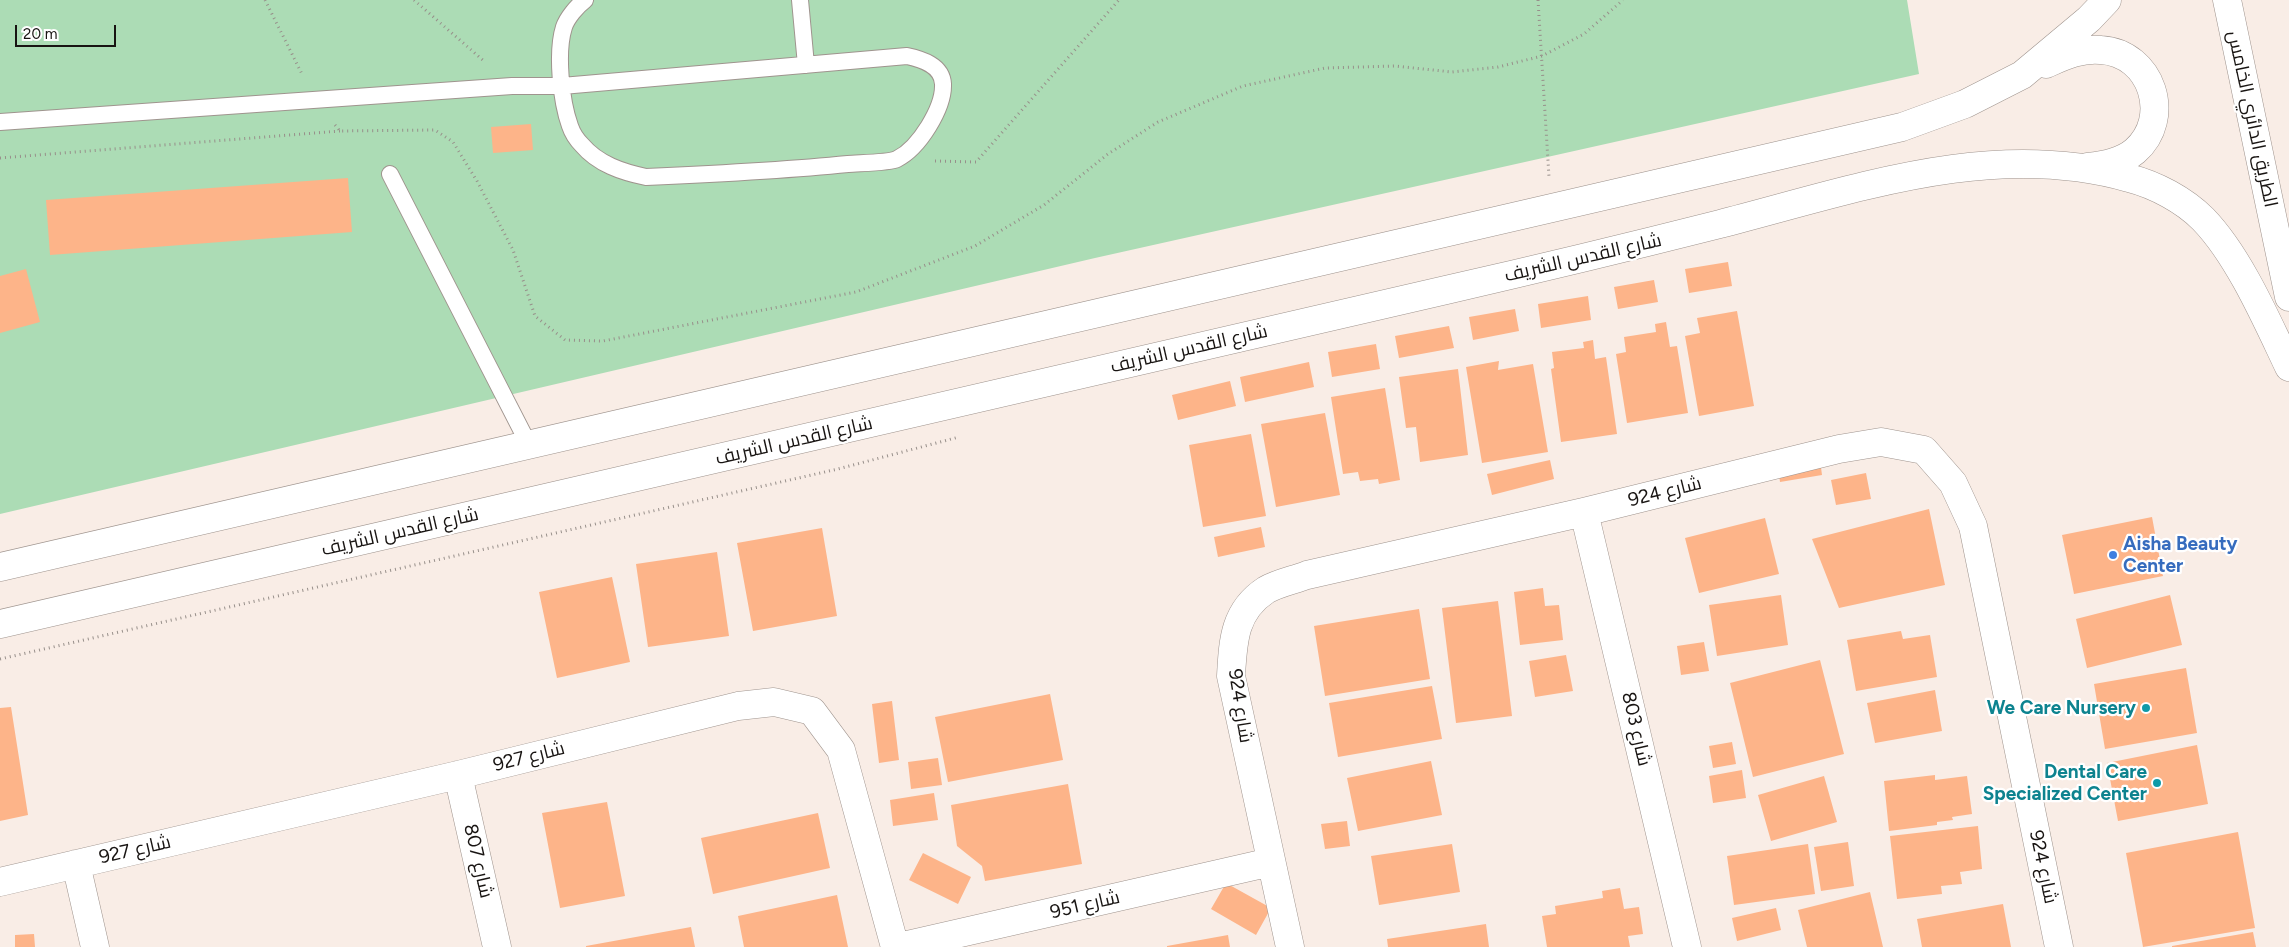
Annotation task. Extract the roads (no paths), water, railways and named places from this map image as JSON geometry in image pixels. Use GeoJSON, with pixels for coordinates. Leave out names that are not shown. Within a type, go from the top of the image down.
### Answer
{"type":"FeatureCollection","features":[{"type":"Feature","properties":{"kind":"street"},"geometry":{"type":"LineString","coordinates":[[2022,75],[2089,19],[2107,0]]}},
{"type":"Feature","properties":{"kind":"street","name":"الطريق الدائري الخامس"},"geometry":{"type":"LineString","coordinates":[[2227,0],[2289,297]]}},
{"type":"Feature","properties":{"kind":"street"},"geometry":{"type":"LineString","coordinates":[[0,567],[1902,127],[1965,104],[2068,54],[2102,50],[2121,54],[2137,64],[2149,80],[2155,98],[2154,118],[2147,136],[2134,152],[2119,160],[2103,165],[2073,168]]}},
{"type":"Feature","properties":{"kind":"street","name":"شارع القدس الشريف"},"geometry":{"type":"LineString","coordinates":[[0,624],[1608,253],[1883,182],[1943,170],[1992,164],[2036,163],[2131,178],[2182,201],[2201,217],[2230,256],[2289,368]]}},
{"type":"Feature","properties":{"kind":"street","name":"شارع 924"},"geometry":{"type":"LineString","coordinates":[[1290,947],[1231,676],[1233,642],[1242,612],[1267,590],[1307,575],[1584,512],[1839,449],[1881,442],[1924,450],[1953,483],[1973,526],[2059,947]]}},
{"type":"Feature","properties":{"kind":"street","name":"شارع 803"},"geometry":{"type":"LineString","coordinates":[[1584,512],[1687,947]]}},
{"type":"Feature","properties":{"kind":"street","name":"شارع 927"},"geometry":{"type":"LineString","coordinates":[[0,882],[458,775],[738,706],[774,702],[812,711],[841,750],[895,947]]}},
{"type":"Feature","properties":{"kind":"street","name":"شارع 807"},"geometry":{"type":"LineString","coordinates":[[458,775],[497,947]]}},
{"type":"Feature","properties":{"kind":"street","name":"شارع 951"},"geometry":{"type":"LineString","coordinates":[[899,947],[1271,862]]}},
{"type":"Feature","properties":{"kind":"street"},"geometry":{"type":"LineString","coordinates":[[76,864],[95,947]]}},
{"type":"Feature","properties":{"kind":"lane"},"geometry":{"type":"LineString","coordinates":[[0,122],[314,98],[512,86],[562,86],[907,56],[923,60],[935,67],[943,81],[942,98],[931,123],[922,135],[896,159],[775,172],[646,177],[626,173],[596,159],[581,145],[570,127],[562,86],[560,52],[564,26],[579,5],[585,0]]}},
{"type":"Feature","properties":{"kind":"lane"},"geometry":{"type":"LineString","coordinates":[[800,0],[806,65]]}},
{"type":"Feature","properties":{"kind":"lane"},"geometry":{"type":"LineString","coordinates":[[390,174],[529,445]]}},
{"type":"Feature","properties":{"kind":"place","name":"Aisha Beauty Center"},"geometry":{"type":"Point","coordinates":[2113,555]}},
{"type":"Feature","properties":{"kind":"place","name":"We Care Nursery"},"geometry":{"type":"Point","coordinates":[2146,708]}},
{"type":"Feature","properties":{"kind":"place","name":"Dental Care Specialized Center"},"geometry":{"type":"Point","coordinates":[2157,783]}}]}
